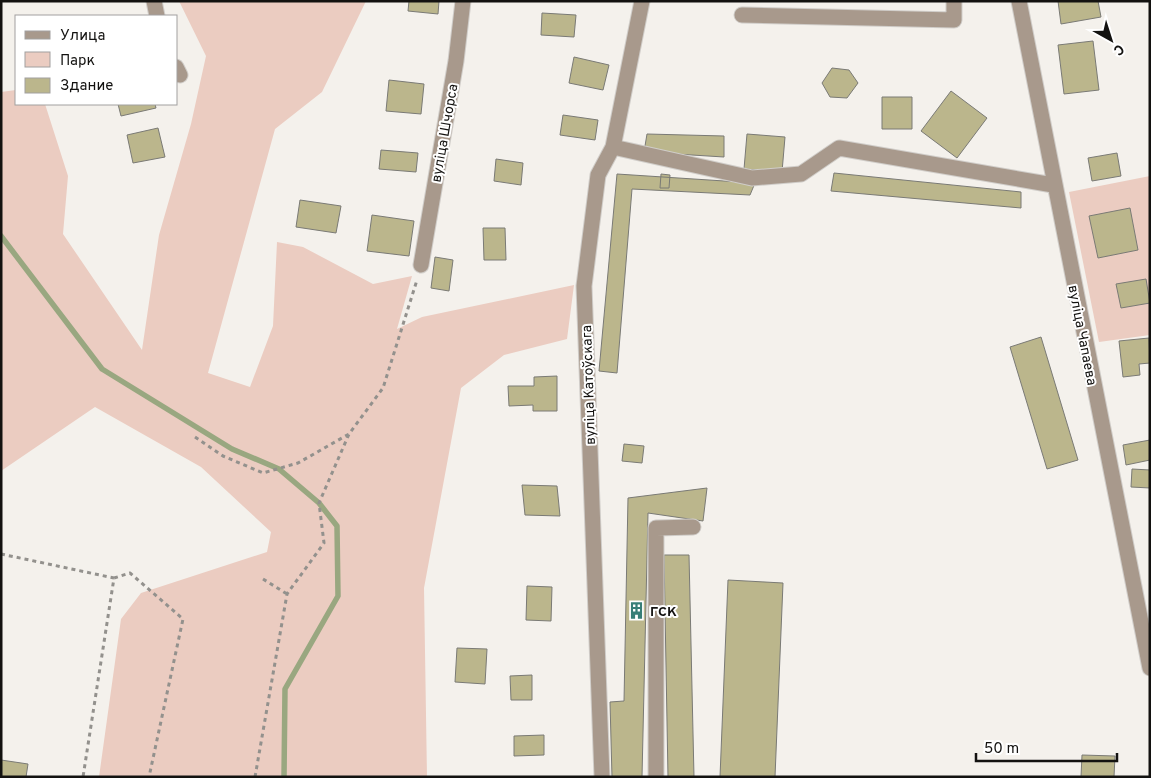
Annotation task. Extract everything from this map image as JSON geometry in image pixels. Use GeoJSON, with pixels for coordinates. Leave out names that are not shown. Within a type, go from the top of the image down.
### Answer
{"type":"FeatureCollection","features":[{"type":"Feature","properties":{"kind":"street"},"geometry":{"type":"LineString","coordinates":[[154,1],[157,15]]}},
{"type":"Feature","properties":{"kind":"street","name":"вуліца Шчорса"},"geometry":{"type":"LineString","coordinates":[[421,265],[456,61],[463,1]]}},
{"type":"Feature","properties":{"kind":"street","name":"вуліца Катоўскага"},"geometry":{"type":"LineString","coordinates":[[602,777],[584,286],[598,175],[613,147],[642,1]]}},
{"type":"Feature","properties":{"kind":"street"},"geometry":{"type":"LineString","coordinates":[[742,15],[954,20],[954,1]]}},
{"type":"Feature","properties":{"kind":"street","name":"вуліца Чапаева"},"geometry":{"type":"LineString","coordinates":[[1019,1],[1053,185],[1150,668]]}},
{"type":"Feature","properties":{"kind":"street"},"geometry":{"type":"LineString","coordinates":[[613,147],[752,178],[801,174],[839,148],[1053,185]]}},
{"type":"Feature","properties":{"kind":"street"},"geometry":{"type":"LineString","coordinates":[[656,777],[656,528],[693,527]]}},
{"type":"Feature","properties":{"kind":"path"},"geometry":{"type":"LineString","coordinates":[[255,777],[287,594],[324,543],[319,502],[349,434],[383,388],[421,265]]}},
{"type":"Feature","properties":{"kind":"path"},"geometry":{"type":"LineString","coordinates":[[195,437],[223,456],[262,473],[298,463],[349,434]]}},
{"type":"Feature","properties":{"kind":"path"},"geometry":{"type":"LineString","coordinates":[[1,554],[114,578],[130,573],[183,619],[149,777]]}},
{"type":"Feature","properties":{"kind":"path"},"geometry":{"type":"LineString","coordinates":[[83,777],[114,578]]}},
{"type":"Feature","properties":{"kind":"path"},"geometry":{"type":"LineString","coordinates":[[263,579],[287,594]]}},
{"type":"Feature","properties":{"kind":"green space"},"geometry":{"type":"Polygon","coordinates":[[[179,1],[366,1],[322,92],[275,129],[208,373],[250,387],[273,326],[277,242],[303,247],[373,284],[412,276],[397,329],[422,317],[574,285],[567,339],[504,355],[461,388],[424,588],[427,777],[99,777],[121,619],[141,593],[267,552],[271,532],[201,467],[95,407],[1,471],[1,92],[15,90],[15,105],[45,105],[68,176],[63,234],[142,350],[159,235],[191,124],[206,56],[179,1]]]}},
{"type":"Feature","properties":{"kind":"green space"},"geometry":{"type":"Polygon","coordinates":[[[1150,176],[1150,335],[1099,342],[1069,192],[1150,176]]]}},
{"type":"Feature","properties":{"kind":"building"},"geometry":{"type":"Polygon","coordinates":[[[409,1],[439,1],[438,14],[408,11],[409,1]]]}},
{"type":"Feature","properties":{"kind":"building"},"geometry":{"type":"Polygon","coordinates":[[[1058,1],[1098,1],[1101,17],[1061,24],[1058,1]]]}},
{"type":"Feature","properties":{"kind":"building"},"geometry":{"type":"Polygon","coordinates":[[[542,13],[576,15],[574,37],[541,35],[542,13]]]}},
{"type":"Feature","properties":{"kind":"building"},"geometry":{"type":"Polygon","coordinates":[[[1093,41],[1099,90],[1064,94],[1058,45],[1093,41]]]}},
{"type":"Feature","properties":{"kind":"building"},"geometry":{"type":"Polygon","coordinates":[[[574,57],[609,65],[603,90],[569,83],[574,57]]]}},
{"type":"Feature","properties":{"kind":"building"},"geometry":{"type":"Polygon","coordinates":[[[832,68],[849,70],[858,83],[847,98],[830,97],[822,83],[832,68]]]}},
{"type":"Feature","properties":{"kind":"building"},"geometry":{"type":"Polygon","coordinates":[[[389,80],[424,84],[421,114],[386,111],[389,80]]]}},
{"type":"Feature","properties":{"kind":"building"},"geometry":{"type":"Polygon","coordinates":[[[951,91],[987,118],[957,158],[921,131],[951,91]]]}},
{"type":"Feature","properties":{"kind":"building"},"geometry":{"type":"Polygon","coordinates":[[[882,97],[912,97],[912,129],[882,129],[882,97]]]}},
{"type":"Feature","properties":{"kind":"building"},"geometry":{"type":"Polygon","coordinates":[[[118,105],[155,105],[156,108],[121,116],[118,105]]]}},
{"type":"Feature","properties":{"kind":"building"},"geometry":{"type":"Polygon","coordinates":[[[563,115],[598,120],[595,140],[560,135],[563,115]]]}},
{"type":"Feature","properties":{"kind":"building"},"geometry":{"type":"Polygon","coordinates":[[[158,128],[165,157],[133,163],[127,135],[158,128]]]}},
{"type":"Feature","properties":{"kind":"building"},"geometry":{"type":"Polygon","coordinates":[[[647,134],[724,136],[724,157],[644,152],[647,134]]]}},
{"type":"Feature","properties":{"kind":"building"},"geometry":{"type":"Polygon","coordinates":[[[747,134],[785,137],[782,172],[744,169],[747,134]]]}},
{"type":"Feature","properties":{"kind":"building"},"geometry":{"type":"Polygon","coordinates":[[[381,150],[418,153],[416,172],[379,169],[381,150]]]}},
{"type":"Feature","properties":{"kind":"building"},"geometry":{"type":"Polygon","coordinates":[[[1117,153],[1121,176],[1092,181],[1088,158],[1117,153]]]}},
{"type":"Feature","properties":{"kind":"building"},"geometry":{"type":"Polygon","coordinates":[[[496,159],[523,163],[521,185],[494,181],[496,159]]]}},
{"type":"Feature","properties":{"kind":"building"},"geometry":{"type":"Polygon","coordinates":[[[834,173],[1021,192],[1021,208],[831,191],[834,173]]]}},
{"type":"Feature","properties":{"kind":"building"},"geometry":{"type":"Polygon","coordinates":[[[617,174],[755,183],[750,195],[632,189],[617,373],[599,371],[617,174]]]}},
{"type":"Feature","properties":{"kind":"building"},"geometry":{"type":"Polygon","coordinates":[[[661,174],[670,175],[669,188],[660,188],[661,174]]]}},
{"type":"Feature","properties":{"kind":"building"},"geometry":{"type":"Polygon","coordinates":[[[300,200],[341,206],[336,233],[296,227],[300,200]]]}},
{"type":"Feature","properties":{"kind":"building"},"geometry":{"type":"Polygon","coordinates":[[[1130,208],[1138,250],[1098,258],[1089,216],[1130,208]]]}},
{"type":"Feature","properties":{"kind":"building"},"geometry":{"type":"Polygon","coordinates":[[[372,215],[414,221],[409,256],[367,251],[372,215]]]}},
{"type":"Feature","properties":{"kind":"building"},"geometry":{"type":"Polygon","coordinates":[[[483,228],[505,228],[506,260],[484,260],[483,228]]]}},
{"type":"Feature","properties":{"kind":"building"},"geometry":{"type":"Polygon","coordinates":[[[435,257],[453,260],[449,291],[431,288],[435,257]]]}},
{"type":"Feature","properties":{"kind":"building"},"geometry":{"type":"Polygon","coordinates":[[[1146,279],[1150,303],[1121,308],[1116,284],[1146,279]]]}},
{"type":"Feature","properties":{"kind":"building"},"geometry":{"type":"Polygon","coordinates":[[[1041,337],[1078,460],[1047,469],[1010,347],[1041,337]]]}},
{"type":"Feature","properties":{"kind":"building"},"geometry":{"type":"Polygon","coordinates":[[[1149,338],[1150,363],[1139,364],[1140,375],[1123,377],[1119,341],[1149,338]]]}},
{"type":"Feature","properties":{"kind":"building"},"geometry":{"type":"Polygon","coordinates":[[[557,376],[557,411],[533,411],[533,405],[509,406],[508,386],[534,386],[534,377],[557,376]]]}},
{"type":"Feature","properties":{"kind":"building"},"geometry":{"type":"Polygon","coordinates":[[[1150,440],[1150,460],[1126,465],[1123,445],[1150,440]]]}},
{"type":"Feature","properties":{"kind":"building"},"geometry":{"type":"Polygon","coordinates":[[[624,444],[644,446],[642,463],[622,461],[624,444]]]}},
{"type":"Feature","properties":{"kind":"building"},"geometry":{"type":"Polygon","coordinates":[[[1132,469],[1150,470],[1150,488],[1131,487],[1132,469]]]}},
{"type":"Feature","properties":{"kind":"building"},"geometry":{"type":"Polygon","coordinates":[[[522,485],[557,486],[560,516],[525,515],[522,485]]]}},
{"type":"Feature","properties":{"kind":"building","name":"ГСК"},"geometry":{"type":"Polygon","coordinates":[[[707,488],[703,521],[648,513],[642,777],[612,777],[610,702],[624,701],[628,498],[707,488]]]}},
{"type":"Feature","properties":{"kind":"building"},"geometry":{"type":"Polygon","coordinates":[[[664,555],[689,555],[694,777],[668,777],[664,555]]]}},
{"type":"Feature","properties":{"kind":"building"},"geometry":{"type":"Polygon","coordinates":[[[728,580],[783,583],[775,777],[720,777],[728,580]]]}},
{"type":"Feature","properties":{"kind":"building"},"geometry":{"type":"Polygon","coordinates":[[[527,586],[552,587],[551,621],[526,620],[527,586]]]}},
{"type":"Feature","properties":{"kind":"building"},"geometry":{"type":"Polygon","coordinates":[[[457,648],[487,649],[485,684],[455,682],[457,648]]]}},
{"type":"Feature","properties":{"kind":"building"},"geometry":{"type":"Polygon","coordinates":[[[532,675],[532,700],[511,700],[510,676],[532,675]]]}},
{"type":"Feature","properties":{"kind":"building"},"geometry":{"type":"Polygon","coordinates":[[[544,735],[544,755],[514,756],[514,736],[544,735]]]}},
{"type":"Feature","properties":{"kind":"building"},"geometry":{"type":"Polygon","coordinates":[[[1082,755],[1115,756],[1114,777],[1081,777],[1082,755]]]}},
{"type":"Feature","properties":{"kind":"building"},"geometry":{"type":"Polygon","coordinates":[[[1,760],[28,764],[26,777],[1,777],[1,760]]]}},
{"type":"Feature","properties":{"kind":"waterway"},"geometry":{"type":"LineString","coordinates":[[1,236],[102,369],[232,449],[279,469],[319,503],[337,526],[338,596],[285,689],[284,777]]}},
{"type":"Feature","properties":{"kind":"place","name":"ГСК"},"geometry":{"type":"Point","coordinates":[636,611]}}]}
